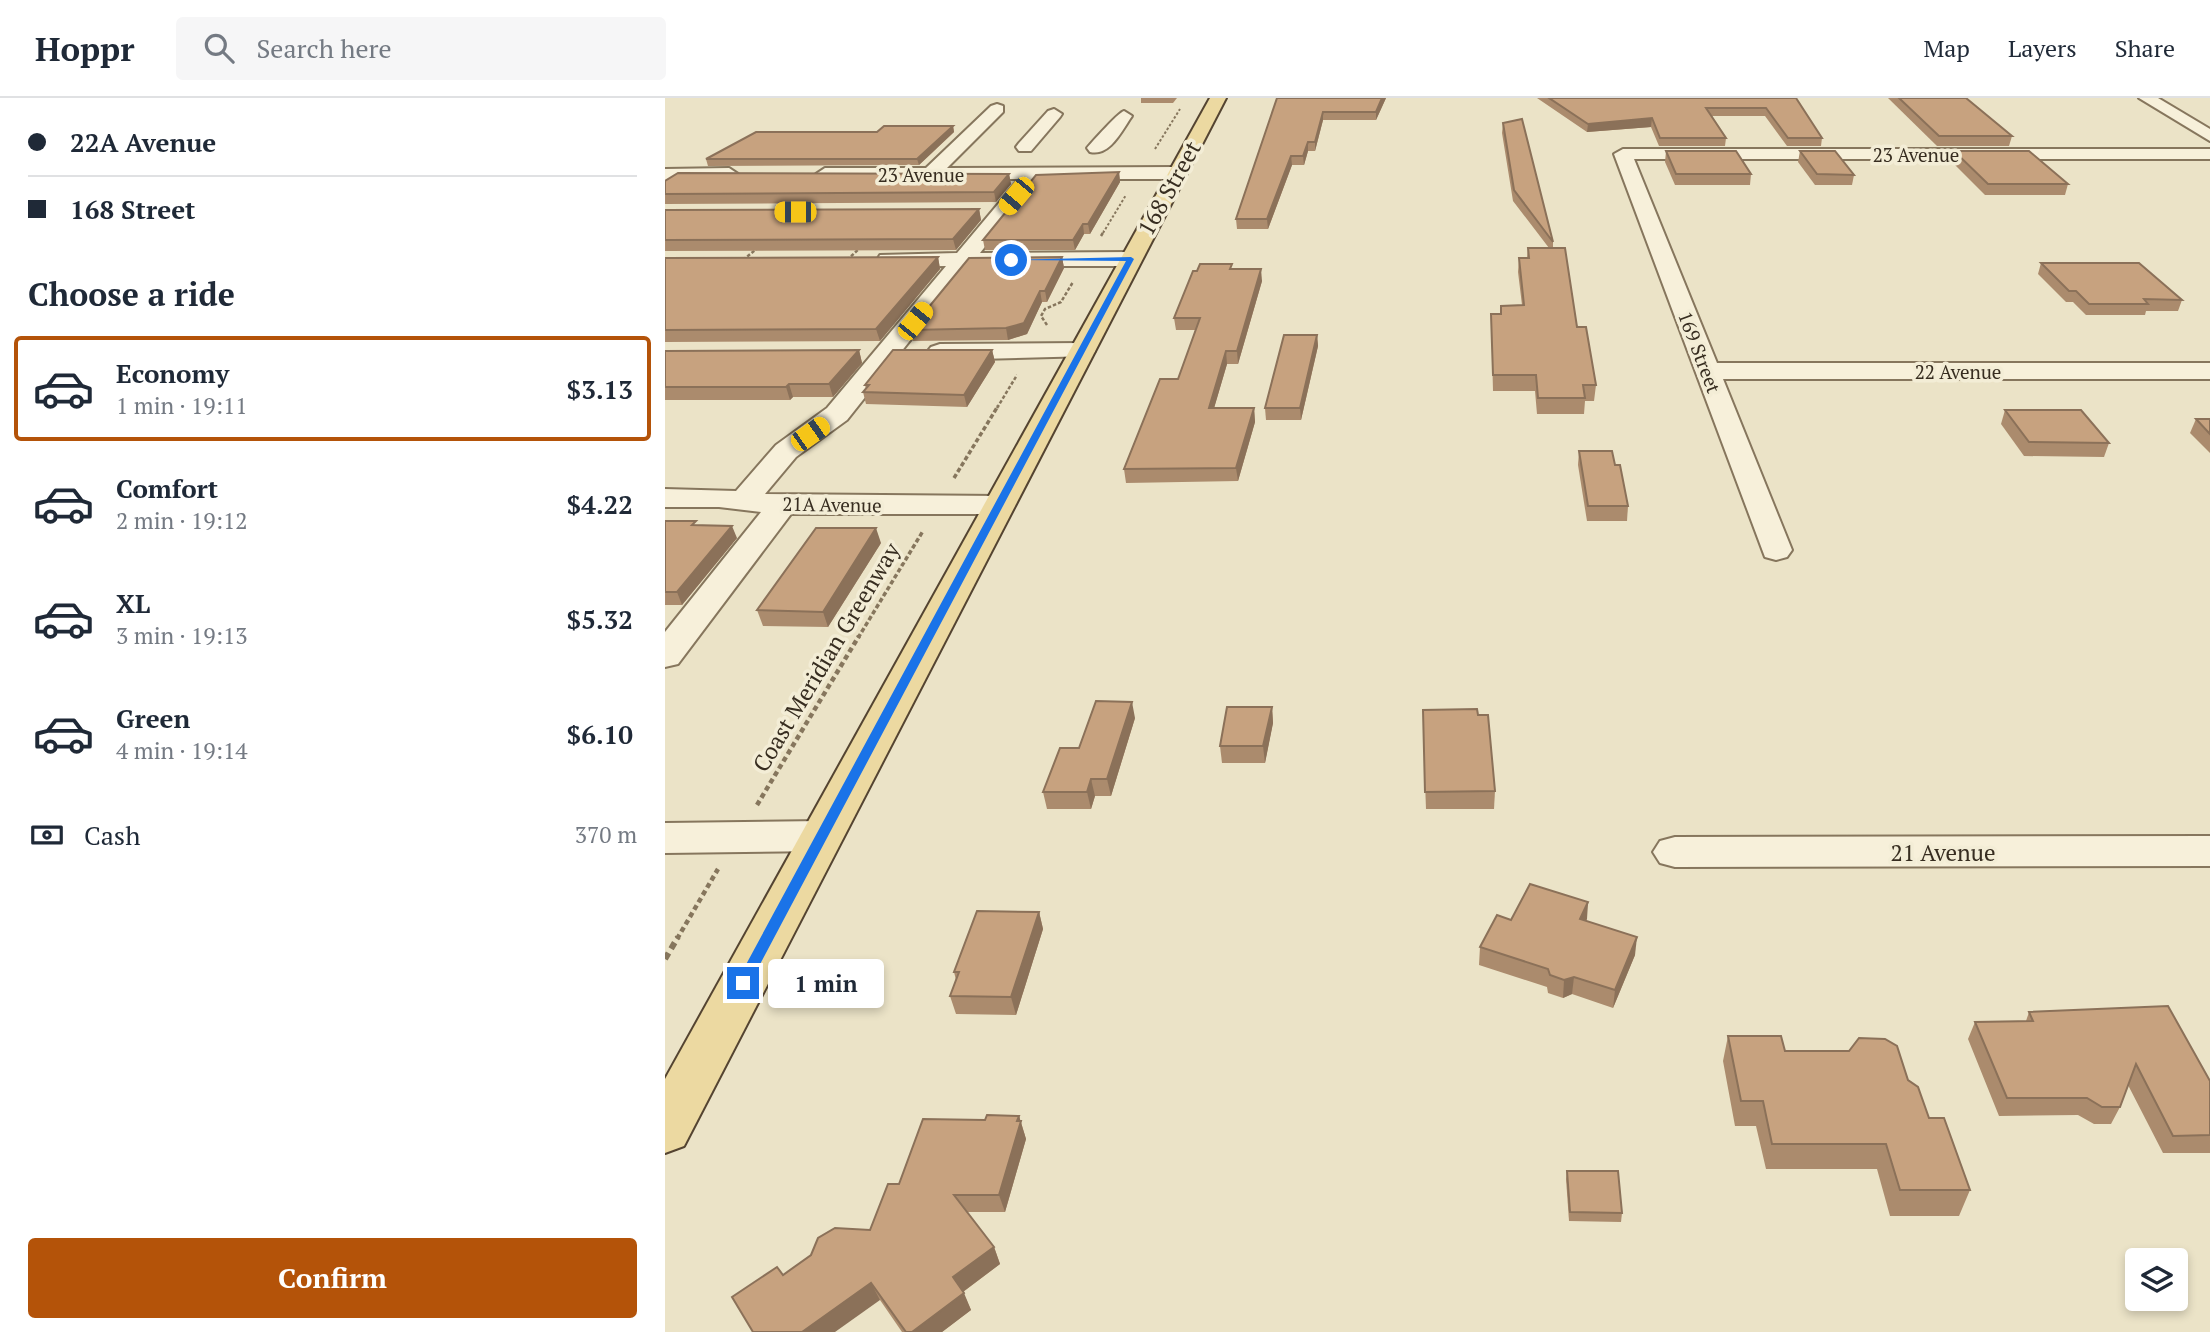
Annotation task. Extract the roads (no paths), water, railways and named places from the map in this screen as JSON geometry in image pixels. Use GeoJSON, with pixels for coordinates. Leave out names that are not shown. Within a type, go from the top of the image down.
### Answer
{"type":"FeatureCollection","features":[{"type":"Feature","properties":{"kind":"main road","name":"168 Street"},"geometry":{"type":"LineString","coordinates":[[665,1130],[1218,98]]}},
{"type":"Feature","properties":{"kind":"street"},"geometry":{"type":"LineString","coordinates":[[2147,98],[2210,136]]}},
{"type":"Feature","properties":{"kind":"street"},"geometry":{"type":"LineString","coordinates":[[932,174],[997,109]]}},
{"type":"Feature","properties":{"kind":"street"},"geometry":{"type":"LineString","coordinates":[[1025,147],[1054,114]]}},
{"type":"Feature","properties":{"kind":"street"},"geometry":{"type":"LineString","coordinates":[[1097,148],[1106,141],[1124,116]]}},
{"type":"Feature","properties":{"kind":"street"},"geometry":{"type":"LineString","coordinates":[[959,147],[981,147]]}},
{"type":"Feature","properties":{"kind":"street"},"geometry":{"type":"LineString","coordinates":[[1003,147],[1049,148]]}},
{"type":"Feature","properties":{"kind":"street"},"geometry":{"type":"LineString","coordinates":[[1073,148],[1128,148]]}},
{"type":"Feature","properties":{"kind":"street","name":"23 Avenue"},"geometry":{"type":"LineString","coordinates":[[1623,155],[2210,154]]}},
{"type":"Feature","properties":{"kind":"street","name":"169 Street"},"geometry":{"type":"LineString","coordinates":[[1623,155],[1776,550]]}},
{"type":"Feature","properties":{"kind":"street"},"geometry":{"type":"LineString","coordinates":[[744,500],[786,451],[837,414],[1034,173]]}},
{"type":"Feature","properties":{"kind":"street","name":"23 Avenue"},"geometry":{"type":"LineString","coordinates":[[811,174],[1177,173]]}},
{"type":"Feature","properties":{"kind":"street"},"geometry":{"type":"LineString","coordinates":[[665,175],[745,174]]}},
{"type":"Feature","properties":{"kind":"street"},"geometry":{"type":"LineString","coordinates":[[976,212],[1002,211]]}},
{"type":"Feature","properties":{"kind":"street"},"geometry":{"type":"LineString","coordinates":[[854,253],[964,260],[1131,259]]}},
{"type":"Feature","properties":{"kind":"street"},"geometry":{"type":"LineString","coordinates":[[851,352],[1082,351]]}},
{"type":"Feature","properties":{"kind":"street","name":"22 Avenue"},"geometry":{"type":"LineString","coordinates":[[1707,371],[2210,371]]}},
{"type":"Feature","properties":{"kind":"street","name":"21A Avenue"},"geometry":{"type":"LineString","coordinates":[[665,498],[744,500],[782,505],[1000,505]]}},
{"type":"Feature","properties":{"kind":"street"},"geometry":{"type":"LineString","coordinates":[[665,656],[679,620],[782,505]]}},
{"type":"Feature","properties":{"kind":"street"},"geometry":{"type":"LineString","coordinates":[[665,838],[822,836]]}},
{"type":"Feature","properties":{"kind":"street","name":"21 Avenue"},"geometry":{"type":"LineString","coordinates":[[1675,852],[2210,851]]}}]}
